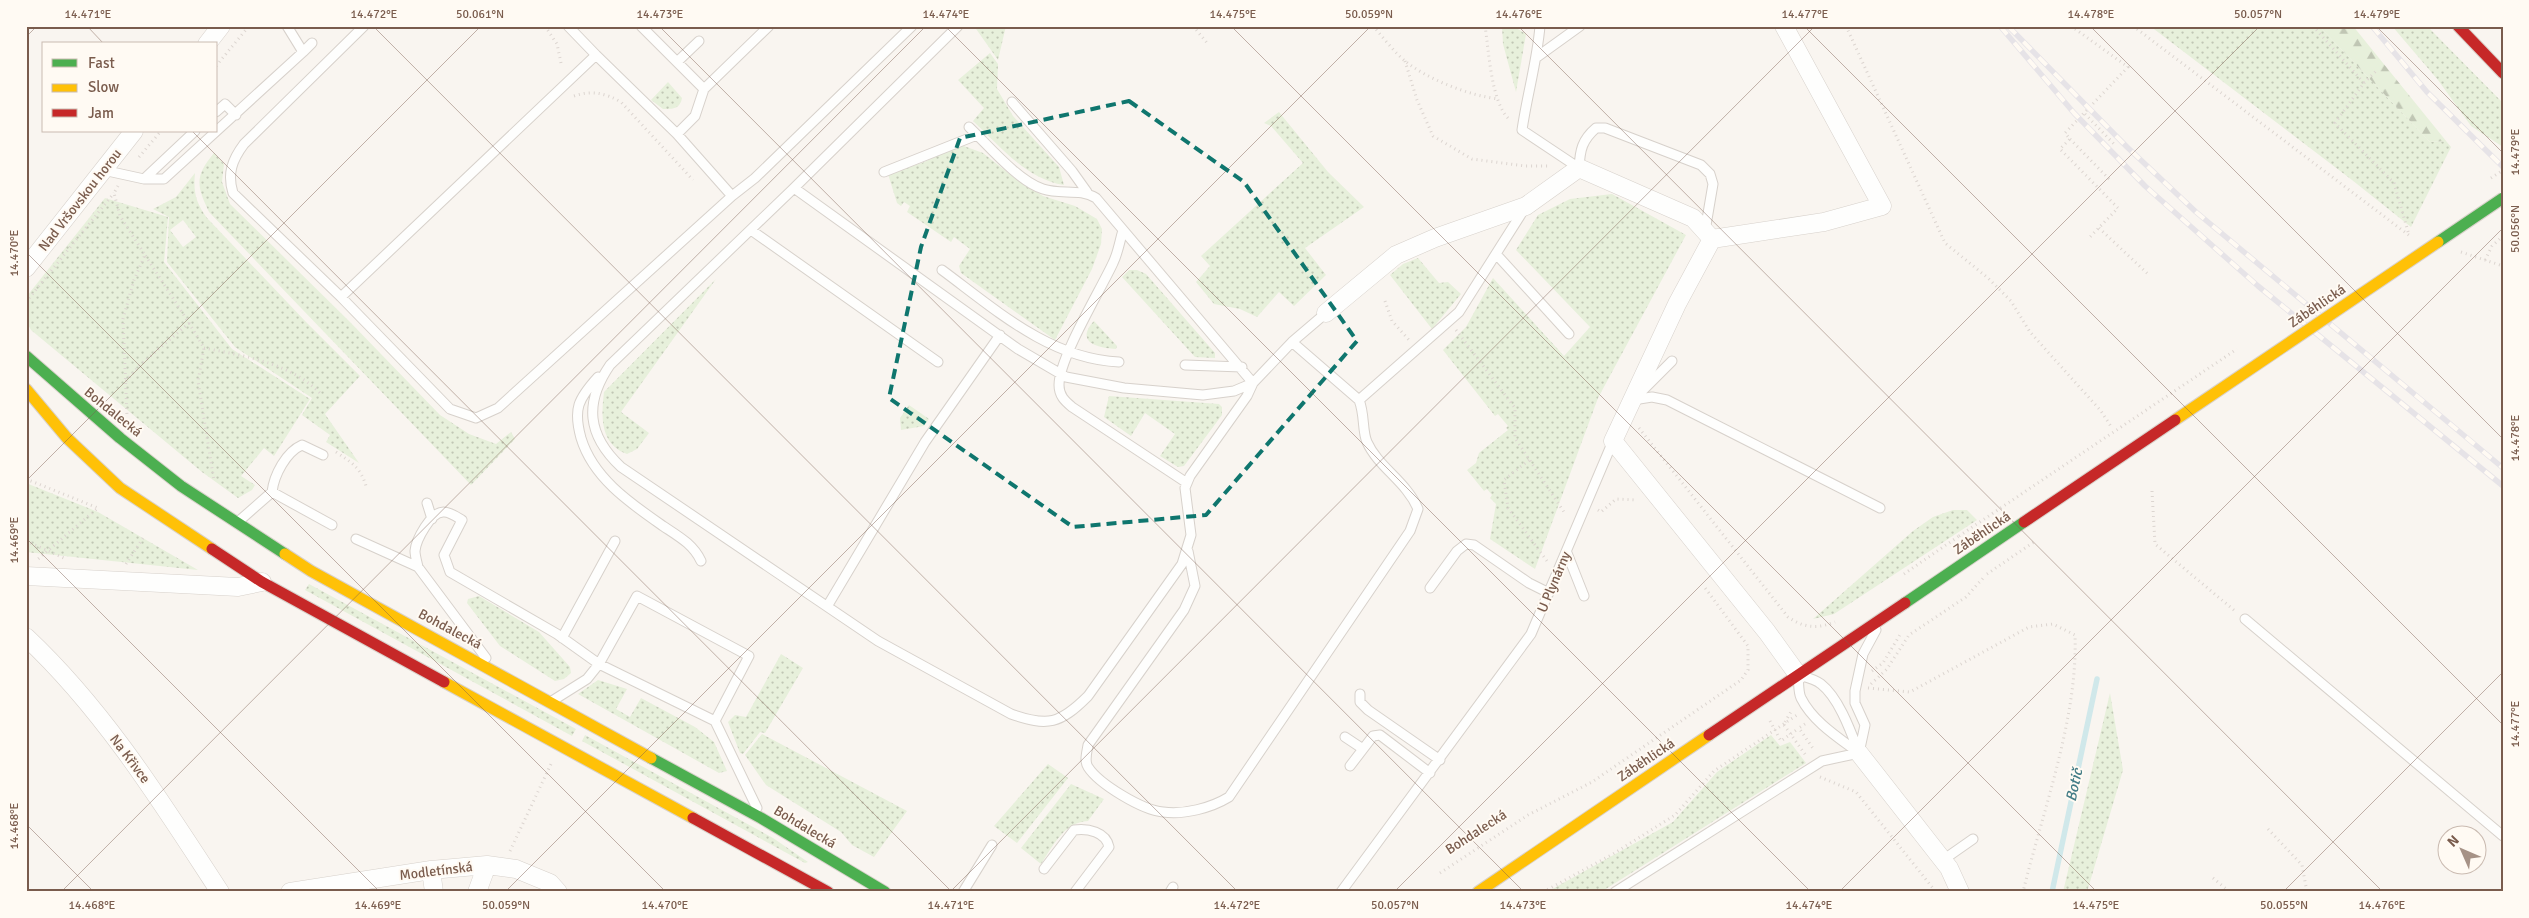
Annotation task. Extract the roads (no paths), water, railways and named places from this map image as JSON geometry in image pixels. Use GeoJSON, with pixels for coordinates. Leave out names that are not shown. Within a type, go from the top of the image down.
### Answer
{"type":"FeatureCollection","features":[{"type":"Feature","properties":{"kind":"main road"},"geometry":{"type":"LineString","coordinates":[[2458,26],[2499,70]]}},
{"type":"Feature","properties":{"kind":"main road","name":"Záběhlická"},"geometry":{"type":"LineString","coordinates":[[1478,892],[2503,198]]}},
{"type":"Feature","properties":{"kind":"main road","name":"Bohdalecká"},"geometry":{"type":"LineString","coordinates":[[26,356],[120,438],[181,486],[236,524],[311,571],[552,701],[761,818],[885,892]]}},
{"type":"Feature","properties":{"kind":"main road"},"geometry":{"type":"LineString","coordinates":[[26,389],[68,438],[120,488],[262,582],[828,892]]}},
{"type":"Feature","properties":{"kind":"main road"},"geometry":{"type":"LineString","coordinates":[[43,426],[68,438]]}},
{"type":"Feature","properties":{"kind":"street"},"geometry":{"type":"LineString","coordinates":[[208,42],[221,26]]}},
{"type":"Feature","properties":{"kind":"street"},"geometry":{"type":"LineString","coordinates":[[1326,313],[1396,255],[1436,238],[1526,206],[1579,168],[1693,218],[1708,235],[1824,222],[1882,206],[1784,26]]}},
{"type":"Feature","properties":{"kind":"street","name":"Nad Vršovskou horou"},"geometry":{"type":"LineString","coordinates":[[26,268],[133,132]]}},
{"type":"Feature","properties":{"kind":"street","name":"U Plynárny"},"geometry":{"type":"LineString","coordinates":[[1613,441],[1708,235]]}},
{"type":"Feature","properties":{"kind":"street"},"geometry":{"type":"LineString","coordinates":[[1613,441],[1767,632],[1798,675]]}},
{"type":"Feature","properties":{"kind":"street"},"geometry":{"type":"LineString","coordinates":[[26,576],[238,587],[262,582]]}},
{"type":"Feature","properties":{"kind":"street","name":"Na Křivce"},"geometry":{"type":"LineString","coordinates":[[26,637],[47,656],[102,721],[154,790],[220,892]]}},
{"type":"Feature","properties":{"kind":"street"},"geometry":{"type":"LineString","coordinates":[[1859,753],[1943,860],[1960,892]]}},
{"type":"Feature","properties":{"kind":"street"},"geometry":{"type":"LineString","coordinates":[[477,892],[495,866]]}},
{"type":"Feature","properties":{"kind":"street","name":"Modletínská"},"geometry":{"type":"LineString","coordinates":[[290,892],[348,888],[431,870],[495,866],[516,869],[554,887]]}},
{"type":"Feature","properties":{"kind":"street"},"geometry":{"type":"LineString","coordinates":[[431,870],[434,892]]}},
{"type":"Feature","properties":{"kind":"lane"},"geometry":{"type":"LineString","coordinates":[[287,26],[303,52]]}},
{"type":"Feature","properties":{"kind":"lane"},"geometry":{"type":"LineString","coordinates":[[364,26],[244,144],[235,156],[229,180],[233,193],[341,297],[450,409],[476,418],[498,408],[732,196],[755,178],[912,26]]}},
{"type":"Feature","properties":{"kind":"lane"},"geometry":{"type":"LineString","coordinates":[[568,26],[677,134],[732,196]]}},
{"type":"Feature","properties":{"kind":"lane"},"geometry":{"type":"LineString","coordinates":[[641,26],[704,89]]}},
{"type":"Feature","properties":{"kind":"lane"},"geometry":{"type":"LineString","coordinates":[[677,134],[695,116],[704,89],[769,26]]}},
{"type":"Feature","properties":{"kind":"lane"},"geometry":{"type":"LineString","coordinates":[[701,561],[691,546],[624,497],[600,474],[584,449],[577,424],[578,402],[609,366],[751,230],[958,26]]}},
{"type":"Feature","properties":{"kind":"lane"},"geometry":{"type":"LineString","coordinates":[[1540,26],[1537,57],[1527,96],[1522,130],[1579,168]]}},
{"type":"Feature","properties":{"kind":"lane"},"geometry":{"type":"LineString","coordinates":[[1537,57],[1580,26]]}},
{"type":"Feature","properties":{"kind":"lane"},"geometry":{"type":"LineString","coordinates":[[677,62],[698,41]]}},
{"type":"Feature","properties":{"kind":"lane"},"geometry":{"type":"LineString","coordinates":[[218,131],[312,43]]}},
{"type":"Feature","properties":{"kind":"lane"},"geometry":{"type":"LineString","coordinates":[[341,297],[596,55]]}},
{"type":"Feature","properties":{"kind":"lane"},"geometry":{"type":"LineString","coordinates":[[1012,102],[1072,171],[1087,192],[1101,203],[1253,382]]}},
{"type":"Feature","properties":{"kind":"lane"},"geometry":{"type":"LineString","coordinates":[[218,110],[225,104],[236,115]]}},
{"type":"Feature","properties":{"kind":"lane"},"geometry":{"type":"LineString","coordinates":[[969,127],[1022,177],[1043,189],[1087,192]]}},
{"type":"Feature","properties":{"kind":"lane"},"geometry":{"type":"LineString","coordinates":[[1579,168],[1580,147],[1587,136],[1596,128],[1605,128],[1701,165],[1710,174],[1713,184],[1708,235]]}},
{"type":"Feature","properties":{"kind":"lane"},"geometry":{"type":"LineString","coordinates":[[144,179],[194,132]]}},
{"type":"Feature","properties":{"kind":"lane"},"geometry":{"type":"LineString","coordinates":[[102,170],[123,176],[164,179],[217,132]]}},
{"type":"Feature","properties":{"kind":"lane"},"geometry":{"type":"LineString","coordinates":[[884,172],[977,135]]}},
{"type":"Feature","properties":{"kind":"lane"},"geometry":{"type":"LineString","coordinates":[[794,188],[1000,336],[1066,377],[1124,388],[1203,395],[1234,391],[1253,382],[1292,342],[1326,313]]}},
{"type":"Feature","properties":{"kind":"lane"},"geometry":{"type":"LineString","coordinates":[[1359,400],[1450,322],[1459,312],[1526,206]]}},
{"type":"Feature","properties":{"kind":"lane"},"geometry":{"type":"LineString","coordinates":[[751,230],[938,362]]}},
{"type":"Feature","properties":{"kind":"lane"},"geometry":{"type":"LineString","coordinates":[[1123,230],[1114,260],[1069,352],[1059,385],[1061,397],[1072,407],[1187,483]]}},
{"type":"Feature","properties":{"kind":"lane"},"geometry":{"type":"LineString","coordinates":[[1496,254],[1569,334]]}},
{"type":"Feature","properties":{"kind":"lane"},"geometry":{"type":"LineString","coordinates":[[942,270],[1009,319],[1054,347],[1097,361],[1119,362]]}},
{"type":"Feature","properties":{"kind":"lane"},"geometry":{"type":"LineString","coordinates":[[828,605],[925,442],[1000,336]]}},
{"type":"Feature","properties":{"kind":"lane"},"geometry":{"type":"LineString","coordinates":[[1188,550],[1195,586],[1184,610],[1088,745],[1086,758],[1087,767],[1113,789],[1133,802],[1164,812],[1214,806],[1229,797],[1410,531],[1418,509],[1412,494],[1381,462],[1367,441],[1364,412],[1359,400],[1292,342]]}},
{"type":"Feature","properties":{"kind":"lane"},"geometry":{"type":"LineString","coordinates":[[1630,406],[1672,361]]}},
{"type":"Feature","properties":{"kind":"lane"},"geometry":{"type":"LineString","coordinates":[[1185,365],[1242,368]]}},
{"type":"Feature","properties":{"kind":"lane"},"geometry":{"type":"LineString","coordinates":[[609,366],[598,384],[592,402],[593,424],[602,445],[622,467],[828,605],[878,641],[1010,714],[1033,722],[1052,722],[1072,711],[1088,696],[1182,564],[1188,550],[1191,535],[1190,517],[1185,500],[1187,483],[1247,396],[1253,382]]}},
{"type":"Feature","properties":{"kind":"lane"},"geometry":{"type":"LineString","coordinates":[[1630,406],[1652,396],[1667,400],[1880,508]]}},
{"type":"Feature","properties":{"kind":"lane","name":"U Plynárny"},"geometry":{"type":"LineString","coordinates":[[1341,892],[1531,634],[1613,441]]}},
{"type":"Feature","properties":{"kind":"lane"},"geometry":{"type":"LineString","coordinates":[[236,524],[272,492],[273,482],[294,449],[302,445],[308,446],[323,455]]}},
{"type":"Feature","properties":{"kind":"lane"},"geometry":{"type":"LineString","coordinates":[[272,492],[332,525]]}},
{"type":"Feature","properties":{"kind":"lane"},"geometry":{"type":"LineString","coordinates":[[427,503],[432,519]]}},
{"type":"Feature","properties":{"kind":"lane"},"geometry":{"type":"LineString","coordinates":[[495,670],[418,567],[415,550],[421,535],[439,512],[446,511],[462,520],[444,554],[450,572],[562,638],[599,664],[715,721],[761,818]]}},
{"type":"Feature","properties":{"kind":"lane"},"geometry":{"type":"LineString","coordinates":[[356,539],[418,567]]}},
{"type":"Feature","properties":{"kind":"lane"},"geometry":{"type":"LineString","coordinates":[[562,638],[616,541]]}},
{"type":"Feature","properties":{"kind":"lane"},"geometry":{"type":"LineString","coordinates":[[1430,588],[1457,551],[1466,544],[1474,546],[1529,583],[1550,593]]}},
{"type":"Feature","properties":{"kind":"lane"},"geometry":{"type":"LineString","coordinates":[[1567,553],[1584,596]]}},
{"type":"Feature","properties":{"kind":"lane"},"geometry":{"type":"LineString","coordinates":[[552,701],[587,679],[599,664],[637,596],[749,656],[715,721]]}},
{"type":"Feature","properties":{"kind":"lane"},"geometry":{"type":"LineString","coordinates":[[1859,753],[1865,725],[1855,704],[1855,691],[1864,654],[1883,618]]}},
{"type":"Feature","properties":{"kind":"lane"},"geometry":{"type":"LineString","coordinates":[[2245,619],[2503,836]]}},
{"type":"Feature","properties":{"kind":"lane"},"geometry":{"type":"LineString","coordinates":[[1798,675],[1821,684],[1828,692],[1845,716],[1859,753],[1823,725],[1800,697],[1798,675]]}},
{"type":"Feature","properties":{"kind":"lane"},"geometry":{"type":"LineString","coordinates":[[1360,694],[1360,702],[1368,710],[1440,760]]}},
{"type":"Feature","properties":{"kind":"lane"},"geometry":{"type":"LineString","coordinates":[[1350,766],[1373,736],[1380,735],[1430,773]]}},
{"type":"Feature","properties":{"kind":"lane"},"geometry":{"type":"LineString","coordinates":[[1345,737],[1363,749]]}},
{"type":"Feature","properties":{"kind":"lane"},"geometry":{"type":"LineString","coordinates":[[1615,892],[1822,761],[1859,753]]}},
{"type":"Feature","properties":{"kind":"lane"},"geometry":{"type":"LineString","coordinates":[[1044,869],[1074,830],[1085,828],[1096,832],[1108,842],[1109,847],[1075,892]]}},
{"type":"Feature","properties":{"kind":"lane"},"geometry":{"type":"LineString","coordinates":[[1943,860],[1972,839]]}},
{"type":"Feature","properties":{"kind":"lane"},"geometry":{"type":"LineString","coordinates":[[963,892],[992,845]]}},
{"type":"Feature","properties":{"kind":"waterway","name":"Botič"},"geometry":{"type":"LineString","coordinates":[[2052,892],[2097,679]]}},
{"type":"Feature","properties":{"kind":"railway"},"geometry":{"type":"LineString","coordinates":[[2000,26],[2074,113],[2145,186],[2258,286],[2503,486]]}},
{"type":"Feature","properties":{"kind":"railway"},"geometry":{"type":"LineString","coordinates":[[2008,26],[2127,147],[2196,212],[2503,468]]}},
{"type":"Feature","properties":{"kind":"railway"},"geometry":{"type":"LineString","coordinates":[[2372,26],[2427,92],[2503,167]]}}]}
